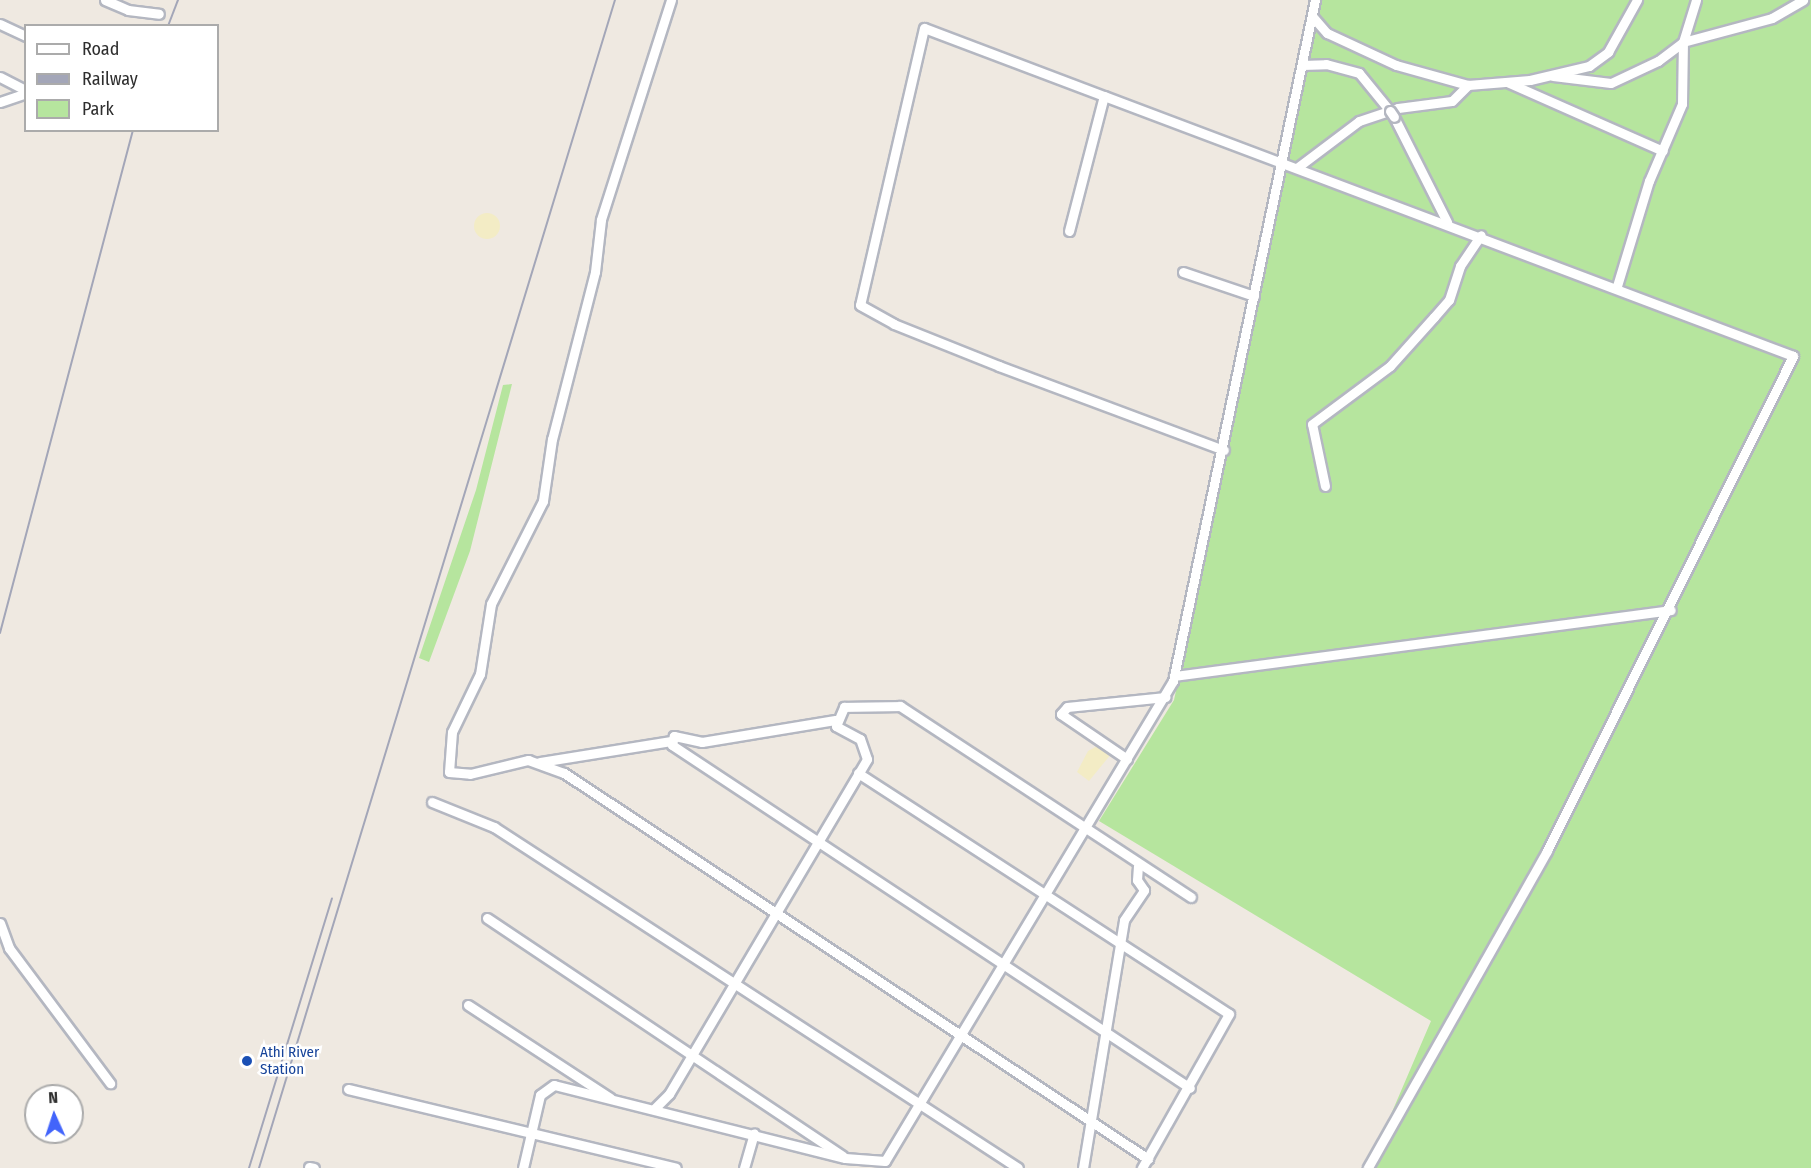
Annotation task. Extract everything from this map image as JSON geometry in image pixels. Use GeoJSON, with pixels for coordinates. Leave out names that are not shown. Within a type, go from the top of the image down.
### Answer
{"type":"FeatureCollection","features":[{"type":"Feature","properties":{"kind":"street"},"geometry":{"type":"LineString","coordinates":[[105,0],[128,10],[159,14]]}},
{"type":"Feature","properties":{"kind":"street"},"geometry":{"type":"LineString","coordinates":[[671,0],[601,220],[598,256],[552,439],[543,501],[497,588],[480,674],[452,732],[449,772],[470,774],[671,741],[817,844],[1190,1088]]}},
{"type":"Feature","properties":{"kind":"street"},"geometry":{"type":"LineString","coordinates":[[523,1168],[540,1095],[554,1085],[885,1167],[1165,697],[1173,676],[1224,450],[1315,0]]}},
{"type":"Feature","properties":{"kind":"street"},"geometry":{"type":"LineString","coordinates":[[1312,16],[1327,33],[1396,65],[1468,85],[1507,82],[1589,66],[1608,52],[1637,0]]}},
{"type":"Feature","properties":{"kind":"street"},"geometry":{"type":"LineString","coordinates":[[1617,286],[1682,104],[1683,42],[1696,0]]}},
{"type":"Feature","properties":{"kind":"street"},"geometry":{"type":"LineString","coordinates":[[1551,75],[1590,83],[1619,81],[1683,42],[1772,18],[1803,0]]}},
{"type":"Feature","properties":{"kind":"street"},"geometry":{"type":"LineString","coordinates":[[0,24],[24,35]]}},
{"type":"Feature","properties":{"kind":"street"},"geometry":{"type":"LineString","coordinates":[[1224,450],[999,366],[894,324],[860,305],[924,28],[1271,162],[1282,161],[1617,286],[1792,356],[1671,610],[1547,851],[1368,1168]]}},
{"type":"Feature","properties":{"kind":"street"},"geometry":{"type":"LineString","coordinates":[[1302,66],[1326,64],[1359,73],[1392,114],[1447,222]]}},
{"type":"Feature","properties":{"kind":"street"},"geometry":{"type":"LineString","coordinates":[[0,77],[24,90]]}},
{"type":"Feature","properties":{"kind":"street"},"geometry":{"type":"LineString","coordinates":[[1507,82],[1663,152]]}},
{"type":"Feature","properties":{"kind":"street"},"geometry":{"type":"LineString","coordinates":[[1298,167],[1359,122],[1398,108],[1452,101],[1468,85]]}},
{"type":"Feature","properties":{"kind":"street"},"geometry":{"type":"LineString","coordinates":[[0,102],[24,92]]}},
{"type":"Feature","properties":{"kind":"street"},"geometry":{"type":"LineString","coordinates":[[1069,231],[1104,96]]}},
{"type":"Feature","properties":{"kind":"street"},"geometry":{"type":"LineString","coordinates":[[1325,486],[1312,424],[1390,366],[1434,317],[1449,300],[1460,266],[1481,235]]}},
{"type":"Feature","properties":{"kind":"street"},"geometry":{"type":"LineString","coordinates":[[1183,272],[1254,297]]}},
{"type":"Feature","properties":{"kind":"street"},"geometry":{"type":"LineString","coordinates":[[1173,676],[1671,610]]}},
{"type":"Feature","properties":{"kind":"street"},"geometry":{"type":"LineString","coordinates":[[1127,759],[1061,714],[1067,707],[1165,697]]}},
{"type":"Feature","properties":{"kind":"street"},"geometry":{"type":"LineString","coordinates":[[834,720],[838,710],[854,704],[900,706],[1086,827],[1138,866],[1191,897]]}},
{"type":"Feature","properties":{"kind":"street"},"geometry":{"type":"LineString","coordinates":[[671,741],[674,736],[702,742],[834,720]]}},
{"type":"Feature","properties":{"kind":"street"},"geometry":{"type":"LineString","coordinates":[[654,1109],[694,1052],[858,773],[867,748],[841,732],[834,720]]}},
{"type":"Feature","properties":{"kind":"street"},"geometry":{"type":"LineString","coordinates":[[540,762],[778,912],[1148,1159]]}},
{"type":"Feature","properties":{"kind":"street"},"geometry":{"type":"LineString","coordinates":[[858,773],[1044,897],[1229,1014],[1190,1088],[1142,1168]]}},
{"type":"Feature","properties":{"kind":"street"},"geometry":{"type":"LineString","coordinates":[[432,802],[494,827],[736,981],[1018,1168]]}},
{"type":"Feature","properties":{"kind":"street"},"geometry":{"type":"LineString","coordinates":[[1083,1168],[1124,920],[1144,890],[1137,880],[1138,866]]}},
{"type":"Feature","properties":{"kind":"street"},"geometry":{"type":"LineString","coordinates":[[487,918],[694,1052],[845,1158]]}},
{"type":"Feature","properties":{"kind":"street"},"geometry":{"type":"LineString","coordinates":[[0,923],[9,948],[110,1083]]}},
{"type":"Feature","properties":{"kind":"street"},"geometry":{"type":"LineString","coordinates":[[468,1005],[612,1099]]}},
{"type":"Feature","properties":{"kind":"street"},"geometry":{"type":"LineString","coordinates":[[348,1089],[531,1135],[676,1168]]}},
{"type":"Feature","properties":{"kind":"street"},"geometry":{"type":"LineString","coordinates":[[744,1168],[754,1133]]}},
{"type":"Feature","properties":{"kind":"green space"},"geometry":{"type":"Polygon","coordinates":[[[1316,0],[1811,0],[1811,1168],[1368,1168],[1431,1021],[1099,821],[1174,700],[1292,143],[1316,0]]]}},
{"type":"Feature","properties":{"kind":"green space"},"geometry":{"type":"Polygon","coordinates":[[[512,384],[470,551],[429,662],[419,658],[476,490],[503,385],[512,384]]]}},
{"type":"Feature","properties":{"kind":"sand"},"geometry":{"type":"Polygon","coordinates":[[[487,213],[496,217],[500,226],[496,235],[487,239],[478,235],[474,226],[478,217],[487,213]]]}},
{"type":"Feature","properties":{"kind":"sand"},"geometry":{"type":"Polygon","coordinates":[[[1101,744],[1112,753],[1089,781],[1077,772],[1088,751],[1101,744]]]}},
{"type":"Feature","properties":{"kind":"railway"},"geometry":{"type":"LineString","coordinates":[[169,24],[178,0]]}},
{"type":"Feature","properties":{"kind":"railway"},"geometry":{"type":"LineString","coordinates":[[259,1168],[615,0]]}},
{"type":"Feature","properties":{"kind":"railway"},"geometry":{"type":"LineString","coordinates":[[0,633],[132,132]]}},
{"type":"Feature","properties":{"kind":"railway"},"geometry":{"type":"LineString","coordinates":[[249,1168],[332,898]]}},
{"type":"Feature","properties":{"kind":"place","name":"Athi River Station"},"geometry":{"type":"Point","coordinates":[247,1061]}}]}
